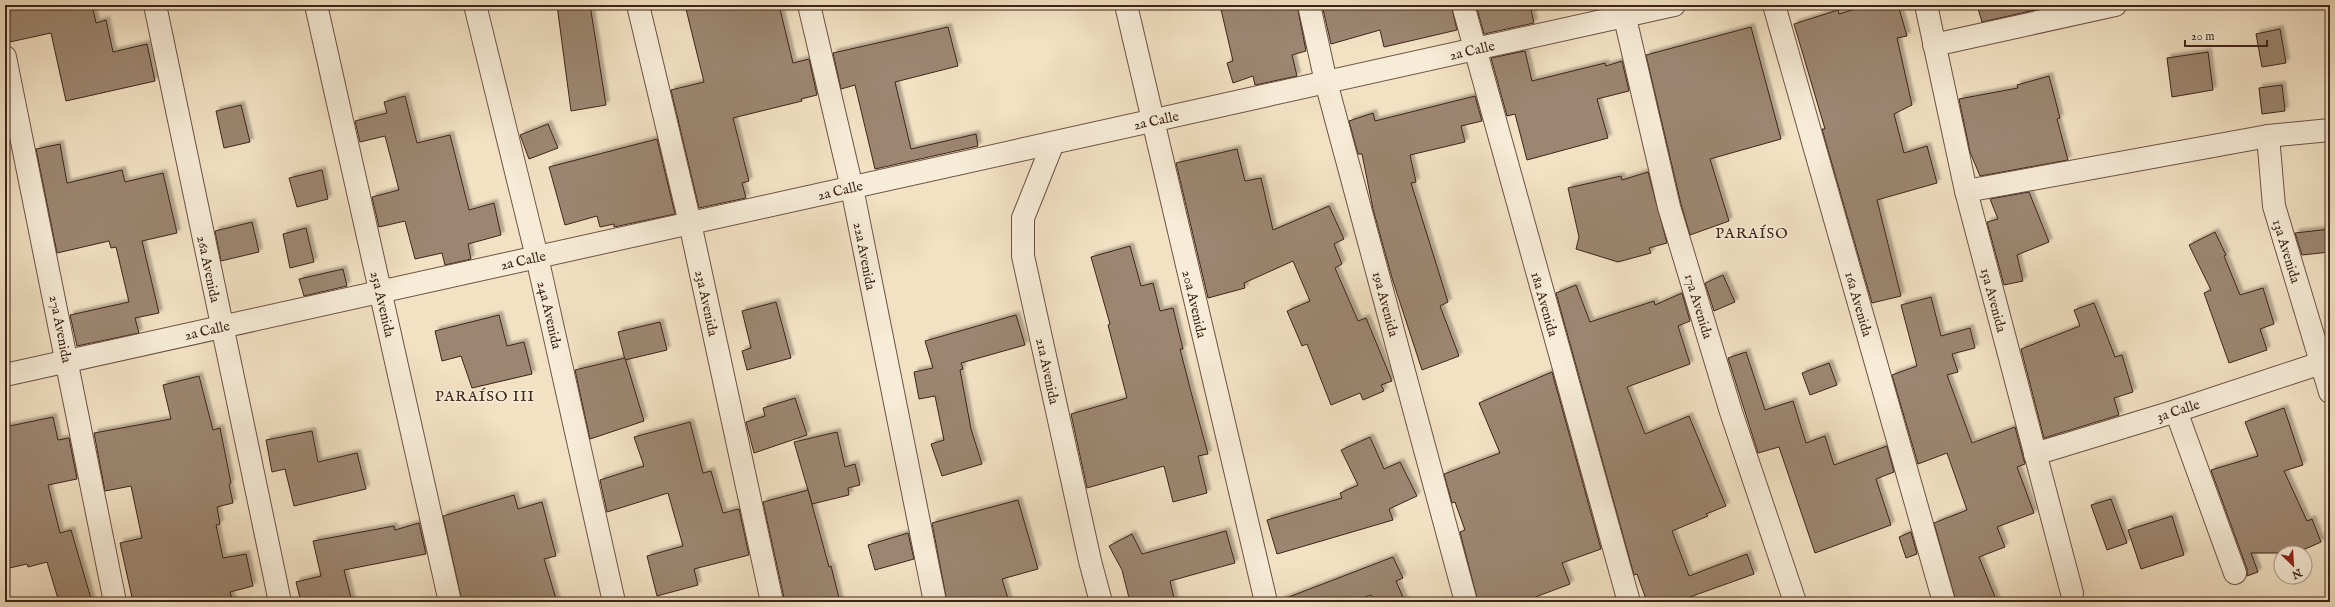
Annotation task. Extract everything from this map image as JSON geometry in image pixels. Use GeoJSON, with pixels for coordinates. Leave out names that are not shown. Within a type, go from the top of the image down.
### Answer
{"type":"FeatureCollection","features":[{"type":"Feature","properties":{"kind":"street","name":"26a Avenida"},"geometry":{"type":"LineString","coordinates":[[155,5],[221,327],[280,602]]}},
{"type":"Feature","properties":{"kind":"street","name":"25a Avenida"},"geometry":{"type":"LineString","coordinates":[[316,5],[450,602]]}},
{"type":"Feature","properties":{"kind":"street","name":"24a Avenida"},"geometry":{"type":"LineString","coordinates":[[475,5],[537,257],[614,602]]}},
{"type":"Feature","properties":{"kind":"street","name":"23a Avenida"},"geometry":{"type":"LineString","coordinates":[[638,5],[690,224],[772,602]]}},
{"type":"Feature","properties":{"kind":"street","name":"22a Avenida"},"geometry":{"type":"LineString","coordinates":[[809,5],[852,188],[935,602]]}},
{"type":"Feature","properties":{"kind":"street","name":"20a Avenida"},"geometry":{"type":"LineString","coordinates":[[1126,5],[1266,602]]}},
{"type":"Feature","properties":{"kind":"street","name":"19a Avenida"},"geometry":{"type":"LineString","coordinates":[[1309,5],[1326,82],[1466,602]]}},
{"type":"Feature","properties":{"kind":"street","name":"18a Avenida"},"geometry":{"type":"LineString","coordinates":[[1463,5],[1473,50],[1629,602]]}},
{"type":"Feature","properties":{"kind":"street","name":"2a Calle"},"geometry":{"type":"LineString","coordinates":[[5,376],[1473,50],[1623,10],[1674,5]]}},
{"type":"Feature","properties":{"kind":"street","name":"16a Avenida"},"geometry":{"type":"LineString","coordinates":[[1774,5],[1944,602]]}},
{"type":"Feature","properties":{"kind":"street","name":"15a Avenida"},"geometry":{"type":"LineString","coordinates":[[1926,5],[1966,191],[2072,593]]}},
{"type":"Feature","properties":{"kind":"street"},"geometry":{"type":"LineString","coordinates":[[1934,45],[2115,5]]}},
{"type":"Feature","properties":{"kind":"street","name":"17a Avenida"},"geometry":{"type":"LineString","coordinates":[[1623,10],[1669,207],[1731,412],[1795,602]]}},
{"type":"Feature","properties":{"kind":"street","name":"27a Avenida"},"geometry":{"type":"LineString","coordinates":[[5,57],[115,602]]}},
{"type":"Feature","properties":{"kind":"street"},"geometry":{"type":"LineString","coordinates":[[1966,191],[2268,136],[2330,130]]}},
{"type":"Feature","properties":{"kind":"street","name":"13a Avenida"},"geometry":{"type":"LineString","coordinates":[[2268,136],[2274,206],[2326,362],[2330,392]]}},
{"type":"Feature","properties":{"kind":"street","name":"21a Avenida"},"geometry":{"type":"LineString","coordinates":[[1053,143],[1024,218],[1023,256],[1090,561],[1101,602]]}},
{"type":"Feature","properties":{"kind":"street","name":"3a Calle"},"geometry":{"type":"LineString","coordinates":[[2035,454],[2176,411],[2326,362]]}},
{"type":"Feature","properties":{"kind":"street"},"geometry":{"type":"LineString","coordinates":[[2176,411],[2235,573]]}},
{"type":"Feature","properties":{"kind":"building"},"geometry":{"type":"Polygon","coordinates":[[[25,5],[92,5],[96,23],[106,20],[113,52],[147,44],[155,81],[66,101],[51,33],[5,43],[5,10],[25,5]]]}},
{"type":"Feature","properties":{"kind":"building"},"geometry":{"type":"Polygon","coordinates":[[[557,5],[590,5],[606,105],[571,111],[557,5]]]}},
{"type":"Feature","properties":{"kind":"building"},"geometry":{"type":"Polygon","coordinates":[[[685,5],[779,5],[793,63],[809,59],[817,95],[801,99],[802,101],[733,118],[749,181],[742,183],[746,198],[699,208],[671,90],[704,82],[685,5]]]}},
{"type":"Feature","properties":{"kind":"building"},"geometry":{"type":"Polygon","coordinates":[[[1220,5],[1297,5],[1306,51],[1292,55],[1297,76],[1255,85],[1253,76],[1233,83],[1227,63],[1233,61],[1220,5]]]}},
{"type":"Feature","properties":{"kind":"building"},"geometry":{"type":"Polygon","coordinates":[[[1322,5],[1451,5],[1457,30],[1384,47],[1380,30],[1331,44],[1322,5]]]}},
{"type":"Feature","properties":{"kind":"building"},"geometry":{"type":"Polygon","coordinates":[[[1476,5],[1530,5],[1534,23],[1484,34],[1476,5]]]}},
{"type":"Feature","properties":{"kind":"building"},"geometry":{"type":"Polygon","coordinates":[[[1868,5],[1898,5],[1907,36],[1897,38],[1912,105],[1894,114],[1904,153],[1927,146],[1937,183],[1877,200],[1901,296],[1872,303],[1822,129],[1825,129],[1794,24],[1838,10],[1839,14],[1868,5]]]}},
{"type":"Feature","properties":{"kind":"building"},"geometry":{"type":"Polygon","coordinates":[[[1977,5],[2057,5],[1982,22],[1977,5]]]}},
{"type":"Feature","properties":{"kind":"building"},"geometry":{"type":"Polygon","coordinates":[[[948,27],[958,66],[895,82],[911,149],[976,134],[978,146],[875,169],[855,85],[841,89],[833,53],[948,27]]]}},
{"type":"Feature","properties":{"kind":"building"},"geometry":{"type":"Polygon","coordinates":[[[1751,27],[1781,139],[1710,159],[1729,221],[1690,235],[1681,204],[1646,55],[1751,27]]]}},
{"type":"Feature","properties":{"kind":"building"},"geometry":{"type":"Polygon","coordinates":[[[2280,29],[2286,63],[2262,67],[2256,34],[2280,29]]]}},
{"type":"Feature","properties":{"kind":"building"},"geometry":{"type":"Polygon","coordinates":[[[1525,51],[1532,81],[1605,63],[1606,66],[1622,61],[1629,91],[1597,99],[1608,138],[1527,160],[1515,114],[1507,116],[1491,58],[1525,51]]]}},
{"type":"Feature","properties":{"kind":"building"},"geometry":{"type":"Polygon","coordinates":[[[2208,52],[2213,90],[2172,97],[2167,58],[2208,52]]]}},
{"type":"Feature","properties":{"kind":"building"},"geometry":{"type":"Polygon","coordinates":[[[2049,76],[2060,118],[2057,119],[2068,160],[1980,176],[1970,152],[1959,99],[2018,88],[2017,85],[2049,76]]]}},
{"type":"Feature","properties":{"kind":"building"},"geometry":{"type":"Polygon","coordinates":[[[2282,85],[2285,111],[2262,114],[2259,88],[2282,85]]]}},
{"type":"Feature","properties":{"kind":"building"},"geometry":{"type":"Polygon","coordinates":[[[405,96],[417,143],[450,135],[469,210],[494,203],[501,235],[468,244],[471,259],[445,265],[442,253],[415,259],[405,221],[379,227],[372,197],[399,190],[385,136],[360,142],[355,121],[387,113],[384,102],[405,96]]]}},
{"type":"Feature","properties":{"kind":"building"},"geometry":{"type":"Polygon","coordinates":[[[1475,96],[1482,121],[1461,126],[1465,142],[1410,155],[1416,182],[1411,183],[1448,302],[1440,306],[1459,356],[1422,370],[1392,278],[1373,209],[1362,154],[1358,154],[1349,121],[1373,113],[1375,121],[1475,96]]]}},
{"type":"Feature","properties":{"kind":"building"},"geometry":{"type":"Polygon","coordinates":[[[241,105],[250,142],[224,148],[216,111],[241,105]]]}},
{"type":"Feature","properties":{"kind":"building"},"geometry":{"type":"Polygon","coordinates":[[[548,124],[558,148],[529,159],[520,135],[548,124]]]}},
{"type":"Feature","properties":{"kind":"building"},"geometry":{"type":"Polygon","coordinates":[[[657,139],[675,214],[614,227],[614,224],[600,227],[597,216],[565,225],[549,167],[657,139]]]}},
{"type":"Feature","properties":{"kind":"building"},"geometry":{"type":"Polygon","coordinates":[[[60,144],[67,183],[122,170],[125,182],[163,173],[177,233],[142,241],[159,313],[135,318],[139,333],[77,346],[70,315],[129,302],[116,247],[111,248],[109,241],[57,253],[36,149],[60,144]]]}},
{"type":"Feature","properties":{"kind":"building"},"geometry":{"type":"Polygon","coordinates":[[[1237,149],[1245,181],[1261,178],[1273,230],[1329,206],[1344,239],[1334,244],[1342,264],[1335,268],[1358,321],[1366,318],[1392,381],[1381,385],[1384,391],[1363,400],[1360,393],[1331,405],[1307,344],[1302,346],[1287,311],[1310,301],[1293,261],[1244,283],[1245,288],[1208,298],[1176,163],[1237,149]]]}},
{"type":"Feature","properties":{"kind":"building"},"geometry":{"type":"Polygon","coordinates":[[[322,170],[328,199],[297,207],[289,178],[322,170]]]}},
{"type":"Feature","properties":{"kind":"building"},"geometry":{"type":"Polygon","coordinates":[[[1648,172],[1667,243],[1649,248],[1651,253],[1618,262],[1576,249],[1579,237],[1568,188],[1621,176],[1622,180],[1648,172]]]}},
{"type":"Feature","properties":{"kind":"building"},"geometry":{"type":"Polygon","coordinates":[[[2029,192],[2049,242],[2017,255],[2023,281],[2004,285],[1987,222],[1998,219],[1990,199],[2029,192]]]}},
{"type":"Feature","properties":{"kind":"building"},"geometry":{"type":"Polygon","coordinates":[[[252,222],[259,252],[221,261],[215,231],[252,222]]]}},
{"type":"Feature","properties":{"kind":"building"},"geometry":{"type":"Polygon","coordinates":[[[306,228],[314,262],[290,268],[283,234],[306,228]]]}},
{"type":"Feature","properties":{"kind":"building"},"geometry":{"type":"Polygon","coordinates":[[[2330,229],[2330,252],[2302,255],[2295,233],[2330,229]]]}},
{"type":"Feature","properties":{"kind":"building"},"geometry":{"type":"Polygon","coordinates":[[[2215,232],[2226,255],[2224,256],[2240,295],[2263,288],[2274,324],[2260,329],[2267,350],[2229,363],[2204,293],[2211,290],[2189,245],[2215,232]]]}},
{"type":"Feature","properties":{"kind":"building"},"geometry":{"type":"Polygon","coordinates":[[[1130,246],[1141,286],[1153,283],[1160,311],[1173,308],[1183,349],[1180,349],[1208,454],[1198,456],[1207,493],[1173,502],[1164,466],[1087,488],[1071,414],[1127,398],[1108,325],[1110,324],[1091,257],[1130,246]]]}},
{"type":"Feature","properties":{"kind":"building"},"geometry":{"type":"Polygon","coordinates":[[[343,269],[347,286],[304,296],[299,279],[343,269]]]}},
{"type":"Feature","properties":{"kind":"building"},"geometry":{"type":"Polygon","coordinates":[[[1723,275],[1735,302],[1714,311],[1705,283],[1723,275]]]}},
{"type":"Feature","properties":{"kind":"building"},"geometry":{"type":"Polygon","coordinates":[[[1576,285],[1590,322],[1654,301],[1655,305],[1682,293],[1690,321],[1678,326],[1690,364],[1627,387],[1645,434],[1689,416],[1726,506],[1706,514],[1708,516],[1672,531],[1689,576],[1747,554],[1754,574],[1676,602],[1647,602],[1637,574],[1634,575],[1556,293],[1576,285]]]}},
{"type":"Feature","properties":{"kind":"building"},"geometry":{"type":"Polygon","coordinates":[[[1931,297],[1941,336],[1970,328],[1975,348],[1952,354],[1958,372],[1947,375],[1972,443],[2015,427],[2025,464],[2017,467],[2034,513],[1997,527],[2005,547],[1979,557],[1997,602],[1956,602],[1934,523],[1967,510],[1947,453],[1918,464],[1892,375],[1917,366],[1901,305],[1931,297]]]}},
{"type":"Feature","properties":{"kind":"building"},"geometry":{"type":"Polygon","coordinates":[[[776,302],[791,358],[747,370],[742,351],[751,348],[742,311],[776,302]]]}},
{"type":"Feature","properties":{"kind":"building"},"geometry":{"type":"Polygon","coordinates":[[[2094,303],[2115,357],[2122,355],[2133,392],[2114,398],[2119,415],[2044,438],[2021,349],[2080,326],[2074,310],[2094,303]]]}},
{"type":"Feature","properties":{"kind":"building"},"geometry":{"type":"Polygon","coordinates":[[[499,315],[507,346],[524,342],[532,374],[472,388],[461,356],[442,361],[435,331],[499,315]]]}},
{"type":"Feature","properties":{"kind":"building"},"geometry":{"type":"Polygon","coordinates":[[[1016,315],[1025,345],[961,363],[963,369],[960,370],[971,429],[982,464],[942,476],[931,444],[944,440],[935,396],[919,399],[914,372],[933,368],[925,341],[1016,315]]]}},
{"type":"Feature","properties":{"kind":"building"},"geometry":{"type":"Polygon","coordinates":[[[660,322],[667,350],[625,360],[618,332],[660,322]]]}},
{"type":"Feature","properties":{"kind":"building"},"geometry":{"type":"Polygon","coordinates":[[[1746,352],[1765,410],[1793,401],[1806,443],[1825,436],[1834,465],[1887,446],[1894,472],[1876,479],[1891,525],[1815,553],[1779,447],[1758,453],[1728,358],[1746,352]]]}},
{"type":"Feature","properties":{"kind":"building"},"geometry":{"type":"Polygon","coordinates":[[[625,358],[644,421],[590,439],[575,370],[625,358]]]}},
{"type":"Feature","properties":{"kind":"building"},"geometry":{"type":"Polygon","coordinates":[[[1829,363],[1837,385],[1810,395],[1802,373],[1829,363]]]}},
{"type":"Feature","properties":{"kind":"building"},"geometry":{"type":"Polygon","coordinates":[[[1552,372],[1601,549],[1562,563],[1570,584],[1522,602],[1478,602],[1460,532],[1465,530],[1455,502],[1452,503],[1444,474],[1500,453],[1479,403],[1552,372]]]}},
{"type":"Feature","properties":{"kind":"building"},"geometry":{"type":"Polygon","coordinates":[[[199,376],[213,430],[220,428],[231,483],[229,484],[233,503],[217,507],[220,524],[216,525],[223,558],[246,554],[253,586],[230,592],[233,602],[133,602],[120,543],[142,538],[131,486],[105,491],[94,433],[171,419],[163,385],[199,376]]]}},
{"type":"Feature","properties":{"kind":"building"},"geometry":{"type":"Polygon","coordinates":[[[795,398],[807,435],[754,453],[746,422],[765,416],[763,408],[795,398]]]}},
{"type":"Feature","properties":{"kind":"building"},"geometry":{"type":"Polygon","coordinates":[[[2284,408],[2303,465],[2284,471],[2307,521],[2312,519],[2321,542],[2313,546],[2273,545],[2273,553],[2251,553],[2258,572],[2247,576],[2247,569],[2211,470],[2258,456],[2245,422],[2284,408]]]}},
{"type":"Feature","properties":{"kind":"building"},"geometry":{"type":"Polygon","coordinates":[[[53,417],[58,440],[69,438],[77,479],[48,485],[60,533],[71,530],[92,602],[59,602],[47,562],[28,567],[27,564],[5,569],[5,427],[53,417]]]}},
{"type":"Feature","properties":{"kind":"building"},"geometry":{"type":"Polygon","coordinates":[[[690,422],[703,473],[711,471],[723,513],[739,509],[749,555],[694,569],[698,585],[657,596],[647,556],[683,546],[668,493],[607,512],[600,480],[644,466],[634,437],[690,422]]]}},
{"type":"Feature","properties":{"kind":"building"},"geometry":{"type":"Polygon","coordinates":[[[312,431],[318,462],[357,453],[366,489],[294,506],[285,469],[272,472],[266,440],[312,431]]]}},
{"type":"Feature","properties":{"kind":"building"},"geometry":{"type":"Polygon","coordinates":[[[837,432],[845,467],[855,464],[860,485],[848,488],[849,495],[812,504],[794,442],[837,432]]]}},
{"type":"Feature","properties":{"kind":"building"},"geometry":{"type":"Polygon","coordinates":[[[1370,437],[1384,469],[1400,462],[1417,496],[1389,509],[1393,520],[1277,554],[1267,520],[1342,498],[1340,493],[1358,485],[1341,450],[1370,437]]]}},
{"type":"Feature","properties":{"kind":"building"},"geometry":{"type":"Polygon","coordinates":[[[808,490],[829,567],[831,566],[840,602],[785,602],[763,502],[808,490]]]}},
{"type":"Feature","properties":{"kind":"building"},"geometry":{"type":"Polygon","coordinates":[[[514,495],[518,509],[542,502],[556,556],[544,559],[557,602],[462,602],[443,516],[514,495]]]}},
{"type":"Feature","properties":{"kind":"building"},"geometry":{"type":"Polygon","coordinates":[[[2111,499],[2127,543],[2107,550],[2091,505],[2111,499]]]}},
{"type":"Feature","properties":{"kind":"building"},"geometry":{"type":"Polygon","coordinates":[[[1018,500],[1038,569],[1002,579],[1009,602],[947,602],[932,523],[1018,500]]]}},
{"type":"Feature","properties":{"kind":"building"},"geometry":{"type":"Polygon","coordinates":[[[2172,516],[2184,555],[2141,569],[2128,530],[2172,516]]]}},
{"type":"Feature","properties":{"kind":"building"},"geometry":{"type":"Polygon","coordinates":[[[419,523],[426,554],[344,570],[352,602],[301,602],[296,582],[321,576],[313,541],[394,526],[395,530],[419,523]]]}},
{"type":"Feature","properties":{"kind":"building"},"geometry":{"type":"Polygon","coordinates":[[[1226,531],[1235,563],[1170,581],[1175,602],[1130,602],[1122,570],[1109,546],[1132,534],[1142,554],[1226,531]]]}},
{"type":"Feature","properties":{"kind":"building"},"geometry":{"type":"Polygon","coordinates":[[[1911,532],[1917,554],[1906,558],[1899,537],[1911,532]]]}},
{"type":"Feature","properties":{"kind":"building"},"geometry":{"type":"Polygon","coordinates":[[[908,533],[914,559],[875,570],[868,545],[908,533]]]}},
{"type":"Feature","properties":{"kind":"building"},"geometry":{"type":"Polygon","coordinates":[[[1393,557],[1403,578],[1396,581],[1405,602],[1374,602],[1371,595],[1352,602],[1281,602],[1281,600],[1393,557]]]}},
{"type":"Feature","properties":{"kind":"district","name":"PARAÍSO"},"geometry":{"type":"Point","coordinates":[1752,233]}},
{"type":"Feature","properties":{"kind":"district","name":"PARAÍSO III"},"geometry":{"type":"Point","coordinates":[485,396]}}]}
